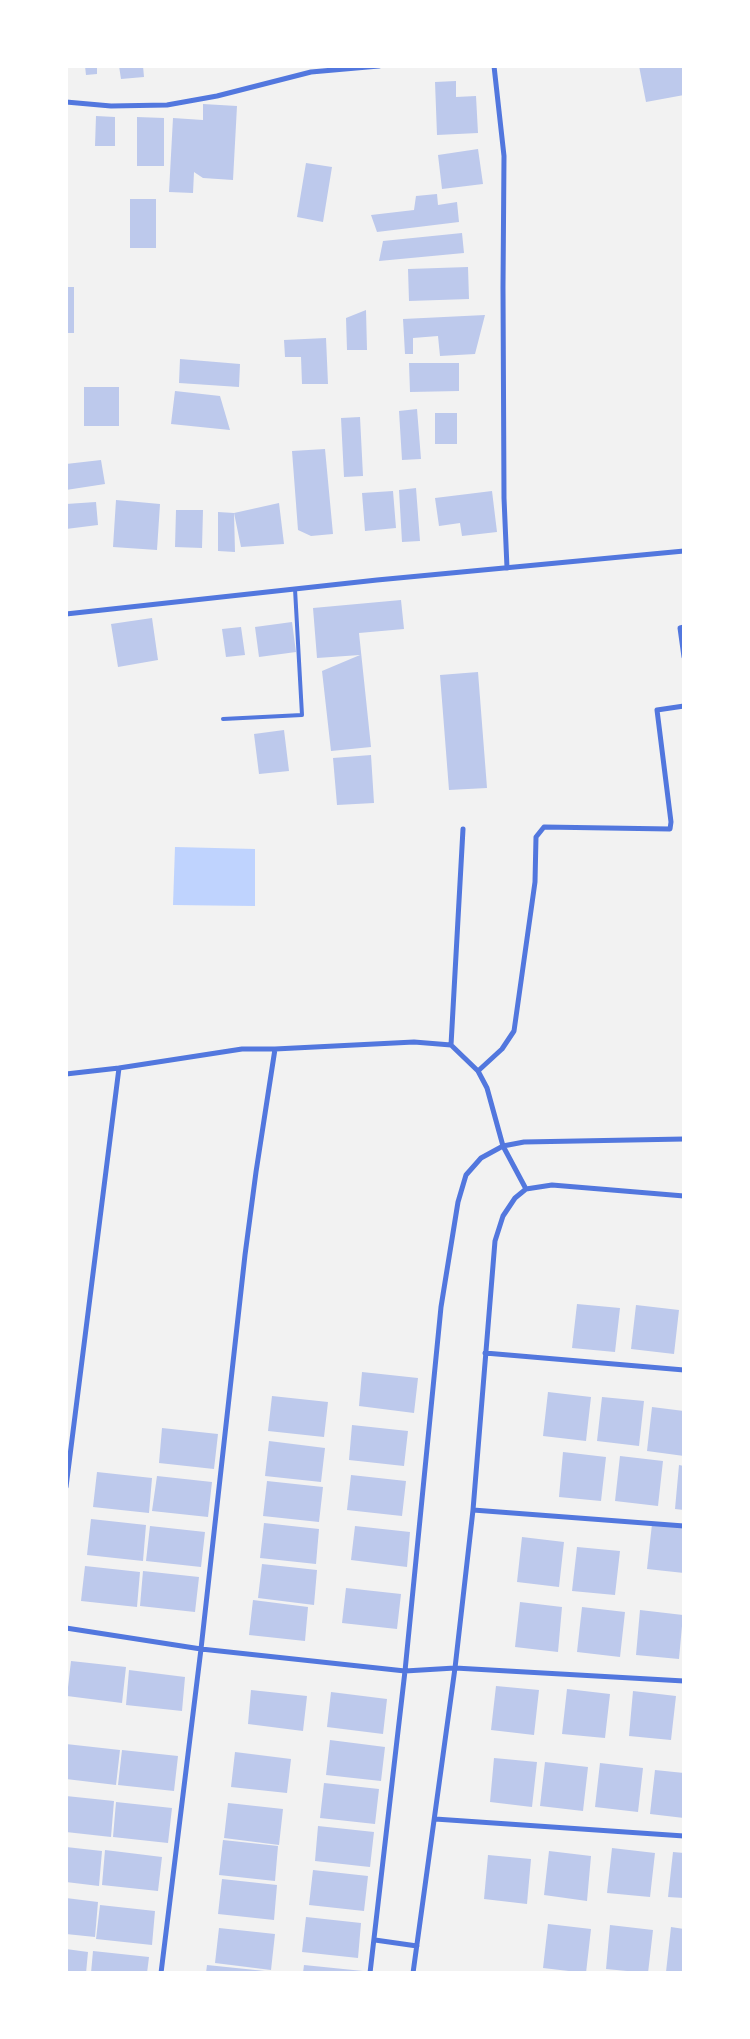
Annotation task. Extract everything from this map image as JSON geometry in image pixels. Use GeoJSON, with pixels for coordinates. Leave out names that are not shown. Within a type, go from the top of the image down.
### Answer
{"type":"FeatureCollection","features":[{"type":"Feature","properties":{"kind":"street"},"geometry":{"type":"LineString","coordinates":[[66,102],[111,106],[167,105],[217,96],[311,72],[379,66]]}},
{"type":"Feature","properties":{"kind":"street"},"geometry":{"type":"LineString","coordinates":[[494,66],[504,156],[504,498],[507,568]]}},
{"type":"Feature","properties":{"kind":"street"},"geometry":{"type":"LineString","coordinates":[[66,614],[295,589],[684,551]]}},
{"type":"Feature","properties":{"kind":"street"},"geometry":{"type":"LineString","coordinates":[[684,627],[680,628],[680,631],[684,657]]}},
{"type":"Feature","properties":{"kind":"street"},"geometry":{"type":"LineString","coordinates":[[478,1071],[502,1049],[514,1031],[535,882],[536,837],[544,826],[670,829],[672,822],[657,710],[684,706]]}},
{"type":"Feature","properties":{"kind":"street"},"geometry":{"type":"LineString","coordinates":[[451,1044],[463,829]]}},
{"type":"Feature","properties":{"kind":"street"},"geometry":{"type":"LineString","coordinates":[[66,1074],[119,1068],[242,1049],[414,1042],[451,1044],[478,1071],[487,1088],[504,1146],[526,1189]]}},
{"type":"Feature","properties":{"kind":"street"},"geometry":{"type":"LineString","coordinates":[[161,1973],[201,1649],[246,1246],[275,1049]]}},
{"type":"Feature","properties":{"kind":"street"},"geometry":{"type":"LineString","coordinates":[[66,1487],[119,1068]]}},
{"type":"Feature","properties":{"kind":"street"},"geometry":{"type":"LineString","coordinates":[[370,1973],[405,1671],[441,1307],[458,1202],[466,1176],[481,1158],[504,1146],[524,1142],[684,1139]]}},
{"type":"Feature","properties":{"kind":"street"},"geometry":{"type":"LineString","coordinates":[[413,1973],[455,1668],[473,1510],[495,1241],[503,1216],[515,1198],[526,1189],[552,1185],[684,1196]]}},
{"type":"Feature","properties":{"kind":"street"},"geometry":{"type":"LineString","coordinates":[[485,1353],[684,1370]]}},
{"type":"Feature","properties":{"kind":"street"},"geometry":{"type":"LineString","coordinates":[[473,1510],[684,1526]]}},
{"type":"Feature","properties":{"kind":"street"},"geometry":{"type":"LineString","coordinates":[[66,1628],[201,1649],[405,1671],[455,1668],[684,1681]]}},
{"type":"Feature","properties":{"kind":"street"},"geometry":{"type":"LineString","coordinates":[[435,1819],[684,1836]]}},
{"type":"Feature","properties":{"kind":"street"},"geometry":{"type":"LineString","coordinates":[[375,1940],[416,1946]]}},
{"type":"Feature","properties":{"kind":"lane"},"geometry":{"type":"LineString","coordinates":[[223,719],[302,715],[295,589]]}},
{"type":"Feature","properties":{"kind":"water"},"geometry":{"type":"Polygon","coordinates":[[[175,847],[255,849],[255,906],[173,905],[175,847]]]}},
{"type":"Feature","properties":{"kind":"building"},"geometry":{"type":"Polygon","coordinates":[[[85,66],[97,66],[97,74],[86,75],[85,66]]]}},
{"type":"Feature","properties":{"kind":"building"},"geometry":{"type":"Polygon","coordinates":[[[119,66],[143,66],[144,77],[121,79],[119,66]]]}},
{"type":"Feature","properties":{"kind":"building"},"geometry":{"type":"Polygon","coordinates":[[[639,66],[684,66],[684,95],[646,102],[639,66]]]}},
{"type":"Feature","properties":{"kind":"building"},"geometry":{"type":"Polygon","coordinates":[[[456,81],[456,97],[476,96],[478,133],[437,135],[435,82],[456,81]]]}},
{"type":"Feature","properties":{"kind":"building"},"geometry":{"type":"Polygon","coordinates":[[[203,104],[237,106],[233,180],[203,178],[194,172],[193,193],[169,192],[173,118],[203,120],[203,104]]]}},
{"type":"Feature","properties":{"kind":"building"},"geometry":{"type":"Polygon","coordinates":[[[96,116],[115,117],[115,146],[95,146],[96,116]]]}},
{"type":"Feature","properties":{"kind":"building"},"geometry":{"type":"Polygon","coordinates":[[[137,117],[164,118],[164,166],[137,166],[137,117]]]}},
{"type":"Feature","properties":{"kind":"building"},"geometry":{"type":"Polygon","coordinates":[[[478,149],[483,184],[442,189],[438,155],[478,149]]]}},
{"type":"Feature","properties":{"kind":"building"},"geometry":{"type":"Polygon","coordinates":[[[306,163],[332,167],[323,222],[297,217],[306,163]]]}},
{"type":"Feature","properties":{"kind":"building"},"geometry":{"type":"Polygon","coordinates":[[[437,194],[438,205],[457,202],[459,222],[377,232],[371,215],[414,210],[416,196],[437,194]]]}},
{"type":"Feature","properties":{"kind":"building"},"geometry":{"type":"Polygon","coordinates":[[[130,199],[156,199],[156,248],[130,248],[130,199]]]}},
{"type":"Feature","properties":{"kind":"building"},"geometry":{"type":"Polygon","coordinates":[[[462,233],[464,253],[379,261],[383,241],[462,233]]]}},
{"type":"Feature","properties":{"kind":"building"},"geometry":{"type":"Polygon","coordinates":[[[468,267],[469,299],[409,301],[408,269],[468,267]]]}},
{"type":"Feature","properties":{"kind":"building"},"geometry":{"type":"Polygon","coordinates":[[[66,287],[74,287],[74,333],[66,333],[66,287]]]}},
{"type":"Feature","properties":{"kind":"building"},"geometry":{"type":"Polygon","coordinates":[[[366,310],[367,350],[347,350],[346,318],[366,310]]]}},
{"type":"Feature","properties":{"kind":"building"},"geometry":{"type":"Polygon","coordinates":[[[485,315],[475,354],[440,356],[438,336],[413,338],[413,354],[405,354],[403,319],[485,315]]]}},
{"type":"Feature","properties":{"kind":"building"},"geometry":{"type":"Polygon","coordinates":[[[326,338],[328,384],[302,384],[301,357],[285,357],[284,340],[326,338]]]}},
{"type":"Feature","properties":{"kind":"building"},"geometry":{"type":"Polygon","coordinates":[[[180,359],[240,364],[239,387],[179,383],[180,359]]]}},
{"type":"Feature","properties":{"kind":"building"},"geometry":{"type":"Polygon","coordinates":[[[409,363],[459,363],[459,391],[410,392],[409,363]]]}},
{"type":"Feature","properties":{"kind":"building"},"geometry":{"type":"Polygon","coordinates":[[[84,387],[119,387],[119,426],[84,426],[84,387]]]}},
{"type":"Feature","properties":{"kind":"building"},"geometry":{"type":"Polygon","coordinates":[[[175,391],[220,396],[230,430],[171,424],[175,391]]]}},
{"type":"Feature","properties":{"kind":"building"},"geometry":{"type":"Polygon","coordinates":[[[417,409],[421,459],[402,460],[399,411],[417,409]]]}},
{"type":"Feature","properties":{"kind":"building"},"geometry":{"type":"Polygon","coordinates":[[[435,413],[457,413],[457,444],[435,444],[435,413]]]}},
{"type":"Feature","properties":{"kind":"building"},"geometry":{"type":"Polygon","coordinates":[[[360,417],[363,476],[344,477],[341,418],[360,417]]]}},
{"type":"Feature","properties":{"kind":"building"},"geometry":{"type":"Polygon","coordinates":[[[325,449],[333,534],[311,536],[298,530],[292,451],[325,449]]]}},
{"type":"Feature","properties":{"kind":"building"},"geometry":{"type":"Polygon","coordinates":[[[101,460],[105,484],[66,490],[66,464],[101,460]]]}},
{"type":"Feature","properties":{"kind":"building"},"geometry":{"type":"Polygon","coordinates":[[[416,488],[420,541],[402,542],[399,490],[416,488]]]}},
{"type":"Feature","properties":{"kind":"building"},"geometry":{"type":"Polygon","coordinates":[[[393,491],[396,528],[365,531],[362,493],[393,491]]]}},
{"type":"Feature","properties":{"kind":"building"},"geometry":{"type":"Polygon","coordinates":[[[492,491],[497,532],[462,536],[460,523],[439,526],[435,498],[492,491]]]}},
{"type":"Feature","properties":{"kind":"building"},"geometry":{"type":"Polygon","coordinates":[[[116,500],[160,504],[157,550],[113,547],[116,500]]]}},
{"type":"Feature","properties":{"kind":"building"},"geometry":{"type":"Polygon","coordinates":[[[96,502],[98,525],[66,529],[66,504],[96,502]]]}},
{"type":"Feature","properties":{"kind":"building"},"geometry":{"type":"Polygon","coordinates":[[[279,503],[284,544],[241,547],[234,513],[279,503]]]}},
{"type":"Feature","properties":{"kind":"building"},"geometry":{"type":"Polygon","coordinates":[[[176,510],[203,510],[202,548],[175,547],[176,510]]]}},
{"type":"Feature","properties":{"kind":"building"},"geometry":{"type":"Polygon","coordinates":[[[218,512],[234,513],[235,552],[218,551],[218,512]]]}},
{"type":"Feature","properties":{"kind":"building"},"geometry":{"type":"Polygon","coordinates":[[[401,600],[404,629],[359,633],[371,747],[331,751],[322,671],[360,655],[317,658],[313,608],[401,600]]]}},
{"type":"Feature","properties":{"kind":"building"},"geometry":{"type":"Polygon","coordinates":[[[152,618],[158,660],[118,667],[111,624],[152,618]]]}},
{"type":"Feature","properties":{"kind":"building"},"geometry":{"type":"Polygon","coordinates":[[[292,622],[296,652],[259,657],[255,627],[292,622]]]}},
{"type":"Feature","properties":{"kind":"building"},"geometry":{"type":"Polygon","coordinates":[[[241,627],[245,655],[226,657],[222,629],[241,627]]]}},
{"type":"Feature","properties":{"kind":"building"},"geometry":{"type":"Polygon","coordinates":[[[478,672],[487,788],[449,790],[440,675],[478,672]]]}},
{"type":"Feature","properties":{"kind":"building"},"geometry":{"type":"Polygon","coordinates":[[[284,730],[289,771],[259,774],[254,734],[284,730]]]}},
{"type":"Feature","properties":{"kind":"building"},"geometry":{"type":"Polygon","coordinates":[[[371,755],[374,803],[337,805],[333,758],[371,755]]]}},
{"type":"Feature","properties":{"kind":"building"},"geometry":{"type":"Polygon","coordinates":[[[577,1304],[620,1308],[615,1352],[572,1348],[577,1304]]]}},
{"type":"Feature","properties":{"kind":"building"},"geometry":{"type":"Polygon","coordinates":[[[636,1305],[679,1310],[674,1354],[631,1349],[636,1305]]]}},
{"type":"Feature","properties":{"kind":"building"},"geometry":{"type":"Polygon","coordinates":[[[362,1372],[418,1378],[414,1413],[359,1406],[362,1372]]]}},
{"type":"Feature","properties":{"kind":"building"},"geometry":{"type":"Polygon","coordinates":[[[548,1392],[591,1397],[586,1441],[543,1436],[548,1392]]]}},
{"type":"Feature","properties":{"kind":"building"},"geometry":{"type":"Polygon","coordinates":[[[272,1396],[328,1402],[324,1437],[268,1431],[272,1396]]]}},
{"type":"Feature","properties":{"kind":"building"},"geometry":{"type":"Polygon","coordinates":[[[602,1397],[644,1401],[639,1446],[597,1441],[602,1397]]]}},
{"type":"Feature","properties":{"kind":"building"},"geometry":{"type":"Polygon","coordinates":[[[652,1407],[684,1411],[684,1456],[647,1451],[652,1407]]]}},
{"type":"Feature","properties":{"kind":"building"},"geometry":{"type":"Polygon","coordinates":[[[352,1425],[408,1431],[404,1466],[349,1460],[352,1425]]]}},
{"type":"Feature","properties":{"kind":"building"},"geometry":{"type":"Polygon","coordinates":[[[162,1428],[218,1434],[214,1469],[159,1463],[162,1428]]]}},
{"type":"Feature","properties":{"kind":"building"},"geometry":{"type":"Polygon","coordinates":[[[269,1441],[325,1448],[321,1482],[265,1476],[269,1441]]]}},
{"type":"Feature","properties":{"kind":"building"},"geometry":{"type":"Polygon","coordinates":[[[563,1452],[606,1457],[601,1501],[559,1497],[563,1452]]]}},
{"type":"Feature","properties":{"kind":"building"},"geometry":{"type":"Polygon","coordinates":[[[620,1456],[663,1461],[658,1506],[615,1501],[620,1456]]]}},
{"type":"Feature","properties":{"kind":"building"},"geometry":{"type":"Polygon","coordinates":[[[679,1465],[684,1466],[684,1510],[675,1509],[679,1465]]]}},
{"type":"Feature","properties":{"kind":"building"},"geometry":{"type":"Polygon","coordinates":[[[97,1472],[152,1478],[149,1513],[93,1507],[97,1472]]]}},
{"type":"Feature","properties":{"kind":"building"},"geometry":{"type":"Polygon","coordinates":[[[351,1475],[406,1481],[402,1516],[347,1510],[351,1475]]]}},
{"type":"Feature","properties":{"kind":"building"},"geometry":{"type":"Polygon","coordinates":[[[157,1476],[212,1482],[208,1517],[152,1511],[157,1476]]]}},
{"type":"Feature","properties":{"kind":"building"},"geometry":{"type":"Polygon","coordinates":[[[267,1481],[323,1487],[319,1522],[263,1516],[267,1481]]]}},
{"type":"Feature","properties":{"kind":"building"},"geometry":{"type":"Polygon","coordinates":[[[91,1519],[146,1525],[143,1561],[87,1555],[91,1519]]]}},
{"type":"Feature","properties":{"kind":"building"},"geometry":{"type":"Polygon","coordinates":[[[264,1523],[319,1529],[316,1564],[260,1558],[264,1523]]]}},
{"type":"Feature","properties":{"kind":"building"},"geometry":{"type":"Polygon","coordinates":[[[652,1524],[684,1528],[684,1573],[647,1569],[652,1524]]]}},
{"type":"Feature","properties":{"kind":"building"},"geometry":{"type":"Polygon","coordinates":[[[150,1526],[205,1532],[201,1567],[146,1561],[150,1526]]]}},
{"type":"Feature","properties":{"kind":"building"},"geometry":{"type":"Polygon","coordinates":[[[355,1526],[410,1532],[407,1567],[351,1560],[355,1526]]]}},
{"type":"Feature","properties":{"kind":"building"},"geometry":{"type":"Polygon","coordinates":[[[522,1537],[564,1542],[559,1587],[517,1582],[522,1537]]]}},
{"type":"Feature","properties":{"kind":"building"},"geometry":{"type":"Polygon","coordinates":[[[577,1547],[620,1551],[615,1595],[572,1591],[577,1547]]]}},
{"type":"Feature","properties":{"kind":"building"},"geometry":{"type":"Polygon","coordinates":[[[262,1564],[317,1570],[314,1605],[258,1598],[262,1564]]]}},
{"type":"Feature","properties":{"kind":"building"},"geometry":{"type":"Polygon","coordinates":[[[85,1566],[140,1572],[137,1607],[81,1601],[85,1566]]]}},
{"type":"Feature","properties":{"kind":"building"},"geometry":{"type":"Polygon","coordinates":[[[143,1571],[199,1577],[195,1612],[140,1606],[143,1571]]]}},
{"type":"Feature","properties":{"kind":"building"},"geometry":{"type":"Polygon","coordinates":[[[346,1588],[401,1594],[397,1629],[342,1623],[346,1588]]]}},
{"type":"Feature","properties":{"kind":"building"},"geometry":{"type":"Polygon","coordinates":[[[253,1600],[308,1607],[305,1641],[249,1635],[253,1600]]]}},
{"type":"Feature","properties":{"kind":"building"},"geometry":{"type":"Polygon","coordinates":[[[520,1602],[562,1607],[558,1652],[515,1647],[520,1602]]]}},
{"type":"Feature","properties":{"kind":"building"},"geometry":{"type":"Polygon","coordinates":[[[582,1607],[625,1612],[620,1657],[577,1652],[582,1607]]]}},
{"type":"Feature","properties":{"kind":"building"},"geometry":{"type":"Polygon","coordinates":[[[640,1610],[683,1615],[679,1659],[636,1655],[640,1610]]]}},
{"type":"Feature","properties":{"kind":"building"},"geometry":{"type":"Polygon","coordinates":[[[71,1661],[126,1667],[122,1703],[67,1696],[71,1661]]]}},
{"type":"Feature","properties":{"kind":"building"},"geometry":{"type":"Polygon","coordinates":[[[129,1670],[185,1677],[182,1711],[126,1705],[129,1670]]]}},
{"type":"Feature","properties":{"kind":"building"},"geometry":{"type":"Polygon","coordinates":[[[496,1686],[539,1690],[534,1735],[491,1730],[496,1686]]]}},
{"type":"Feature","properties":{"kind":"building"},"geometry":{"type":"Polygon","coordinates":[[[567,1689],[610,1694],[605,1738],[562,1734],[567,1689]]]}},
{"type":"Feature","properties":{"kind":"building"},"geometry":{"type":"Polygon","coordinates":[[[251,1690],[307,1696],[303,1731],[248,1724],[251,1690]]]}},
{"type":"Feature","properties":{"kind":"building"},"geometry":{"type":"Polygon","coordinates":[[[633,1691],[676,1696],[671,1740],[629,1736],[633,1691]]]}},
{"type":"Feature","properties":{"kind":"building"},"geometry":{"type":"Polygon","coordinates":[[[331,1692],[387,1699],[383,1734],[327,1727],[331,1692]]]}},
{"type":"Feature","properties":{"kind":"building"},"geometry":{"type":"Polygon","coordinates":[[[330,1740],[385,1747],[381,1781],[326,1775],[330,1740]]]}},
{"type":"Feature","properties":{"kind":"building"},"geometry":{"type":"Polygon","coordinates":[[[66,1744],[120,1750],[116,1785],[66,1779],[66,1744]]]}},
{"type":"Feature","properties":{"kind":"building"},"geometry":{"type":"Polygon","coordinates":[[[122,1750],[178,1756],[174,1791],[118,1785],[122,1750]]]}},
{"type":"Feature","properties":{"kind":"building"},"geometry":{"type":"Polygon","coordinates":[[[235,1752],[291,1759],[287,1793],[231,1787],[235,1752]]]}},
{"type":"Feature","properties":{"kind":"building"},"geometry":{"type":"Polygon","coordinates":[[[494,1758],[537,1762],[532,1807],[490,1802],[494,1758]]]}},
{"type":"Feature","properties":{"kind":"building"},"geometry":{"type":"Polygon","coordinates":[[[545,1762],[588,1767],[583,1811],[540,1806],[545,1762]]]}},
{"type":"Feature","properties":{"kind":"building"},"geometry":{"type":"Polygon","coordinates":[[[600,1763],[643,1768],[638,1812],[595,1807],[600,1763]]]}},
{"type":"Feature","properties":{"kind":"building"},"geometry":{"type":"Polygon","coordinates":[[[655,1770],[684,1773],[684,1818],[650,1814],[655,1770]]]}},
{"type":"Feature","properties":{"kind":"building"},"geometry":{"type":"Polygon","coordinates":[[[324,1783],[379,1789],[375,1824],[320,1818],[324,1783]]]}},
{"type":"Feature","properties":{"kind":"building"},"geometry":{"type":"Polygon","coordinates":[[[66,1796],[114,1801],[111,1837],[66,1832],[66,1796]]]}},
{"type":"Feature","properties":{"kind":"building"},"geometry":{"type":"Polygon","coordinates":[[[116,1802],[172,1808],[168,1843],[113,1837],[116,1802]]]}},
{"type":"Feature","properties":{"kind":"building"},"geometry":{"type":"Polygon","coordinates":[[[228,1803],[283,1809],[279,1845],[224,1838],[228,1803]]]}},
{"type":"Feature","properties":{"kind":"building"},"geometry":{"type":"Polygon","coordinates":[[[318,1826],[374,1832],[370,1867],[315,1861],[318,1826]]]}},
{"type":"Feature","properties":{"kind":"building"},"geometry":{"type":"Polygon","coordinates":[[[223,1840],[278,1846],[275,1881],[219,1875],[223,1840]]]}},
{"type":"Feature","properties":{"kind":"building"},"geometry":{"type":"Polygon","coordinates":[[[66,1847],[102,1851],[99,1886],[66,1882],[66,1847]]]}},
{"type":"Feature","properties":{"kind":"building"},"geometry":{"type":"Polygon","coordinates":[[[612,1848],[655,1853],[650,1897],[607,1893],[612,1848]]]}},
{"type":"Feature","properties":{"kind":"building"},"geometry":{"type":"Polygon","coordinates":[[[105,1850],[162,1857],[158,1891],[102,1885],[105,1850]]]}},
{"type":"Feature","properties":{"kind":"building"},"geometry":{"type":"Polygon","coordinates":[[[549,1851],[591,1856],[587,1901],[544,1895],[549,1851]]]}},
{"type":"Feature","properties":{"kind":"building"},"geometry":{"type":"Polygon","coordinates":[[[673,1852],[684,1853],[684,1898],[668,1897],[673,1852]]]}},
{"type":"Feature","properties":{"kind":"building"},"geometry":{"type":"Polygon","coordinates":[[[488,1855],[531,1859],[527,1904],[484,1899],[488,1855]]]}},
{"type":"Feature","properties":{"kind":"building"},"geometry":{"type":"Polygon","coordinates":[[[313,1870],[368,1876],[364,1911],[309,1905],[313,1870]]]}},
{"type":"Feature","properties":{"kind":"building"},"geometry":{"type":"Polygon","coordinates":[[[222,1879],[277,1885],[274,1920],[218,1914],[222,1879]]]}},
{"type":"Feature","properties":{"kind":"building"},"geometry":{"type":"Polygon","coordinates":[[[66,1898],[98,1902],[95,1937],[66,1934],[66,1898]]]}},
{"type":"Feature","properties":{"kind":"building"},"geometry":{"type":"Polygon","coordinates":[[[100,1905],[155,1911],[152,1945],[96,1939],[100,1905]]]}},
{"type":"Feature","properties":{"kind":"building"},"geometry":{"type":"Polygon","coordinates":[[[306,1917],[361,1923],[358,1958],[302,1952],[306,1917]]]}},
{"type":"Feature","properties":{"kind":"building"},"geometry":{"type":"Polygon","coordinates":[[[548,1924],[591,1929],[586,1973],[543,1968],[548,1924]]]}},
{"type":"Feature","properties":{"kind":"building"},"geometry":{"type":"Polygon","coordinates":[[[610,1925],[653,1930],[648,1973],[606,1969],[610,1925]]]}},
{"type":"Feature","properties":{"kind":"building"},"geometry":{"type":"Polygon","coordinates":[[[671,1927],[684,1929],[684,1973],[666,1972],[671,1927]]]}},
{"type":"Feature","properties":{"kind":"building"},"geometry":{"type":"Polygon","coordinates":[[[219,1928],[275,1934],[271,1970],[215,1963],[219,1928]]]}},
{"type":"Feature","properties":{"kind":"building"},"geometry":{"type":"Polygon","coordinates":[[[66,1949],[88,1952],[86,1973],[66,1973],[66,1949]]]}},
{"type":"Feature","properties":{"kind":"building"},"geometry":{"type":"Polygon","coordinates":[[[93,1951],[149,1957],[147,1973],[91,1973],[93,1951]]]}},
{"type":"Feature","properties":{"kind":"building"},"geometry":{"type":"Polygon","coordinates":[[[207,1965],[265,1971],[265,1973],[206,1973],[207,1965]]]}},
{"type":"Feature","properties":{"kind":"building"},"geometry":{"type":"Polygon","coordinates":[[[304,1965],[363,1971],[363,1973],[303,1973],[304,1965]]]}}]}
